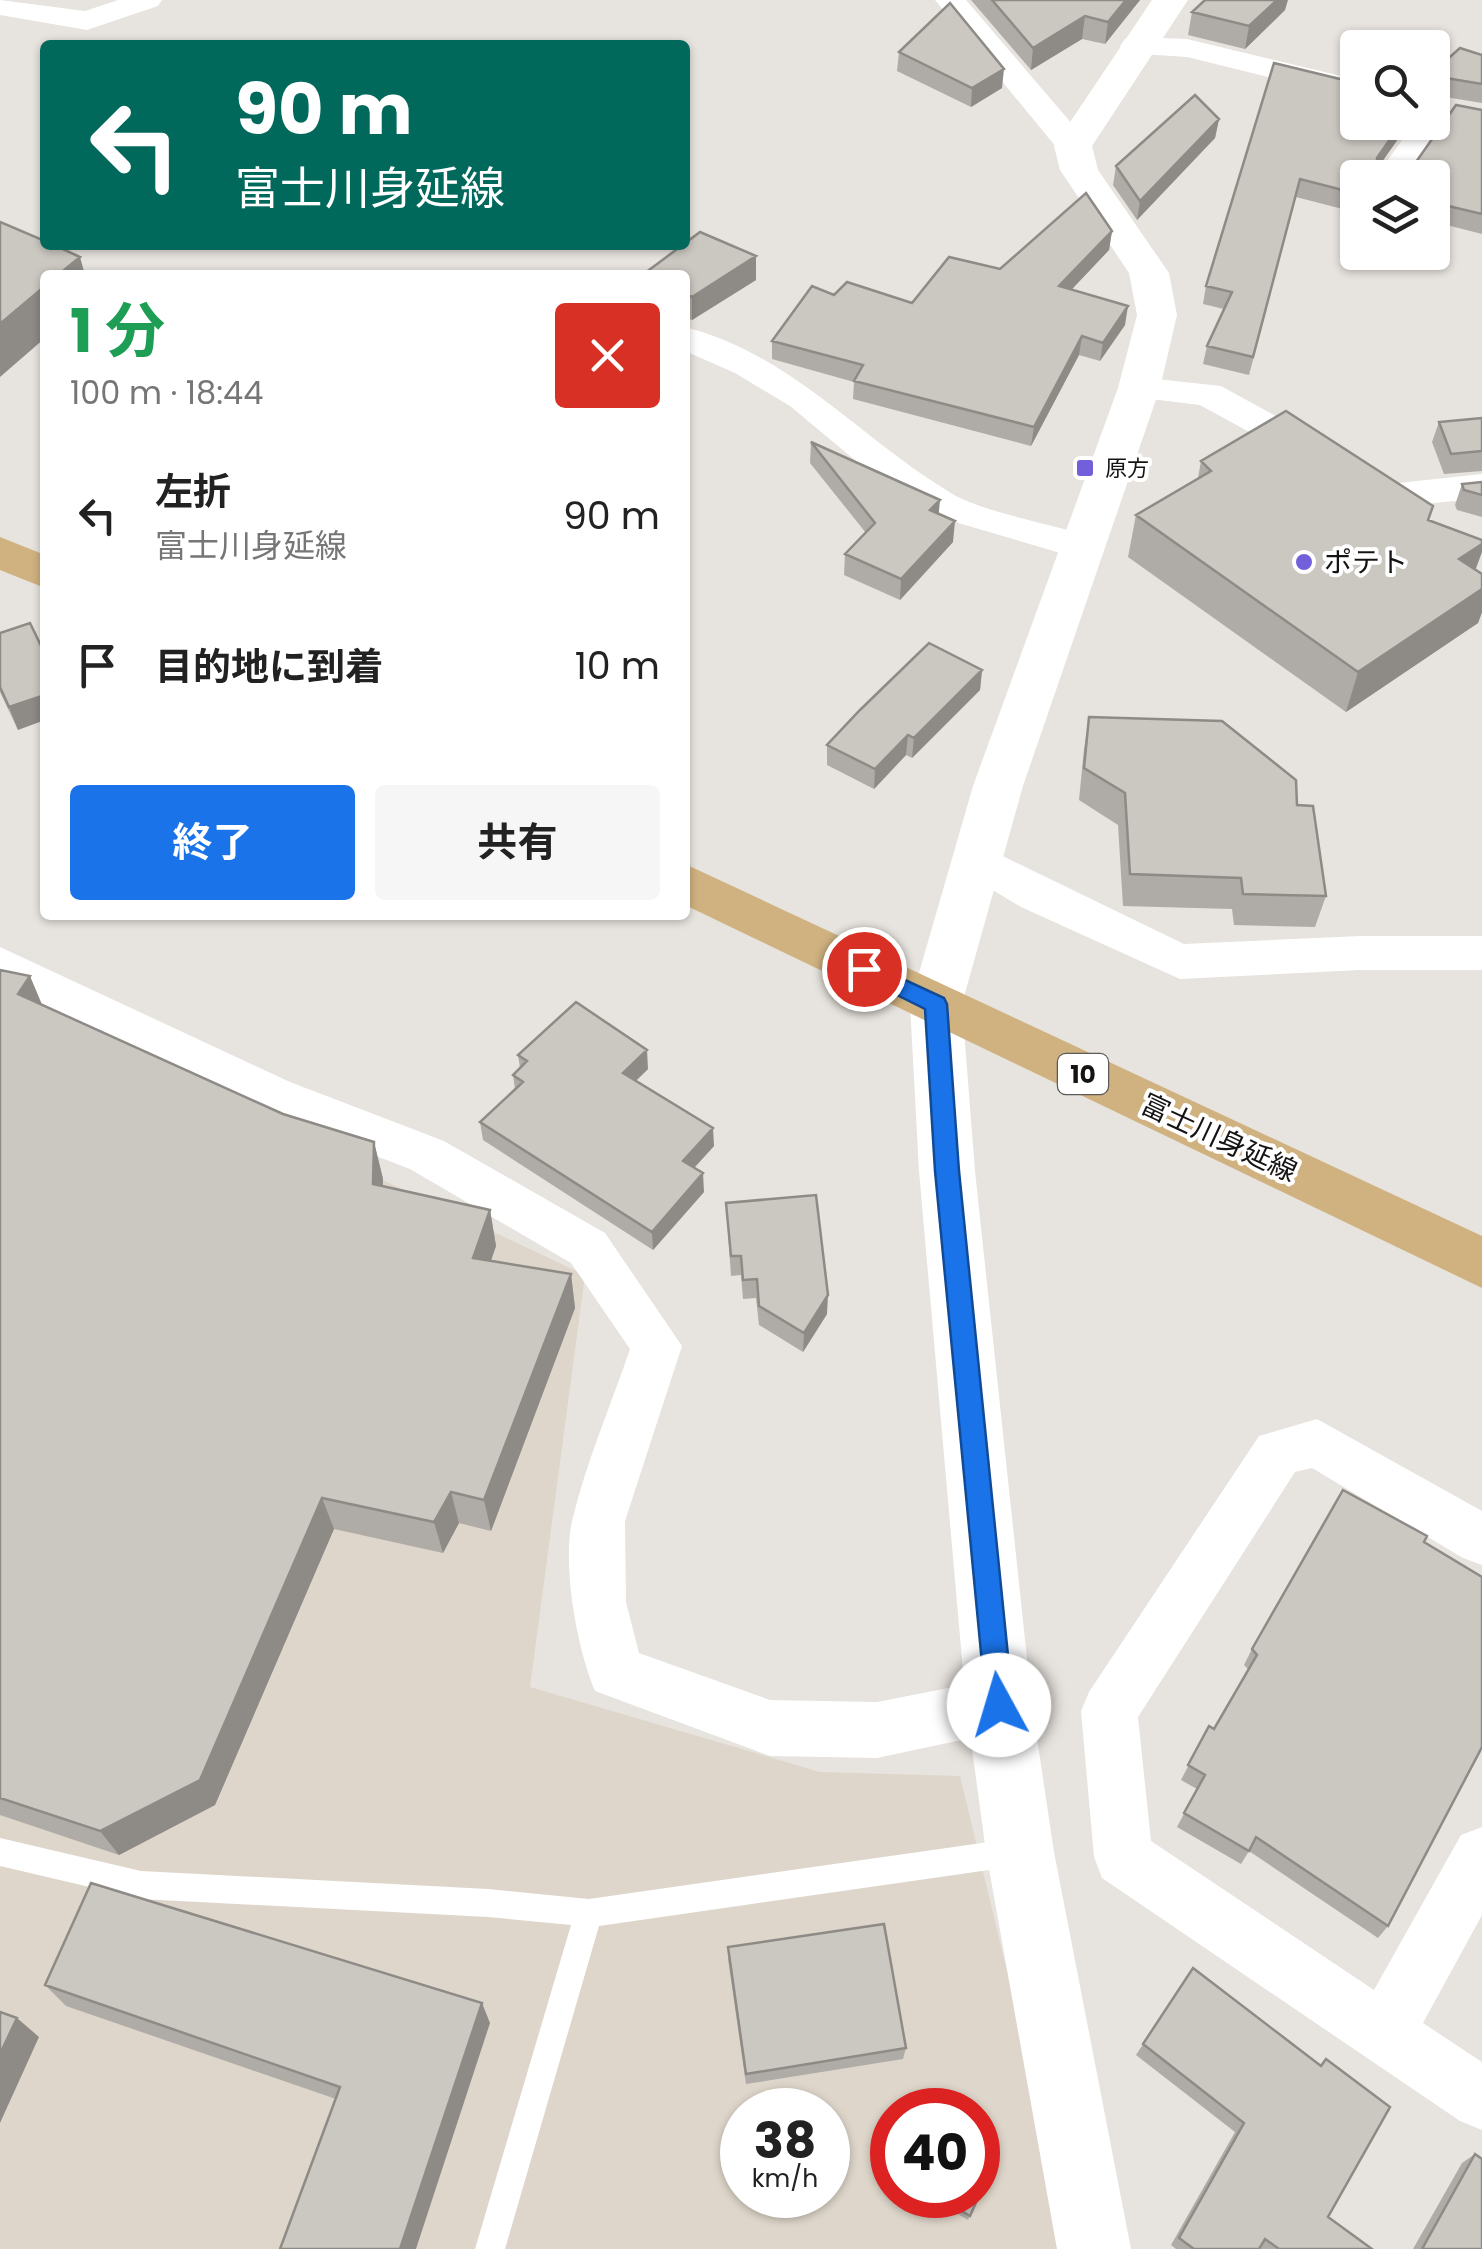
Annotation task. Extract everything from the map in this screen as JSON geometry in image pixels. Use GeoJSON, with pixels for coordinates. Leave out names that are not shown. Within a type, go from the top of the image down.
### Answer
{"type":"FeatureCollection","features":[{"type":"Feature","properties":{"kind":"main road"},"geometry":{"type":"LineString","coordinates":[[0,552],[40,572]]}},
{"type":"Feature","properties":{"kind":"main road","name":"富士川身延線"},"geometry":{"type":"LineString","coordinates":[[690,885],[1482,1263]]}},
{"type":"Feature","properties":{"kind":"street"},"geometry":{"type":"LineString","coordinates":[[0,6],[87,21],[148,0]]}},
{"type":"Feature","properties":{"kind":"street"},"geometry":{"type":"LineString","coordinates":[[950,0],[1073,146],[1080,170],[1150,273],[1158,314],[1139,388],[998,786],[936,1004],[947,1171],[999,1705],[1020,1852],[1094,2249]]}},
{"type":"Feature","properties":{"kind":"street"},"geometry":{"type":"LineString","coordinates":[[1073,146],[1170,0]]}},
{"type":"Feature","properties":{"kind":"street"},"geometry":{"type":"LineString","coordinates":[[1136,46],[1187,48],[1340,86]]}},
{"type":"Feature","properties":{"kind":"street"},"geometry":{"type":"LineString","coordinates":[[1404,160],[1419,140]]}},
{"type":"Feature","properties":{"kind":"street"},"geometry":{"type":"LineString","coordinates":[[690,340],[748,365],[803,398],[887,468],[941,505],[1084,547]]}},
{"type":"Feature","properties":{"kind":"street"},"geometry":{"type":"LineString","coordinates":[[1139,388],[1208,394],[1241,408],[1439,528]]}},
{"type":"Feature","properties":{"kind":"street"},"geometry":{"type":"LineString","coordinates":[[1389,496],[1482,486]]}},
{"type":"Feature","properties":{"kind":"street"},"geometry":{"type":"LineString","coordinates":[[976,860],[1037,895],[1180,962],[1360,953],[1482,953]]}},
{"type":"Feature","properties":{"kind":"street"},"geometry":{"type":"LineString","coordinates":[[0,964],[274,1096],[427,1154],[588,1248],[657,1346],[598,1520],[599,1602],[616,1672],[770,1728],[877,1730],[999,1705]]}},
{"type":"Feature","properties":{"kind":"street"},"geometry":{"type":"LineString","coordinates":[[1482,1540],[1317,1443],[1278,1452],[1109,1711],[1124,1857],[1482,2099]]}},
{"type":"Feature","properties":{"kind":"street"},"geometry":{"type":"LineString","coordinates":[[1384,2033],[1482,1856]]}},
{"type":"Feature","properties":{"kind":"lane"},"geometry":{"type":"LineString","coordinates":[[0,1852],[141,1885],[488,1902],[589,1913],[1020,1852]]}},
{"type":"Feature","properties":{"kind":"lane"},"geometry":{"type":"LineString","coordinates":[[490,2249],[589,1913]]}},
{"type":"Feature","properties":{"kind":"shaded area"},"geometry":{"type":"Polygon","coordinates":[[[0,1000],[585,1275],[530,1687],[820,1772],[960,1776],[1074,2249],[0,2249],[0,1000]]]}},
{"type":"Feature","properties":{"kind":"building"},"geometry":{"type":"Polygon","coordinates":[[[992,0],[1126,0],[1108,22],[1085,16],[1033,48],[992,0]]]}},
{"type":"Feature","properties":{"kind":"building"},"geometry":{"type":"Polygon","coordinates":[[[1205,0],[1277,0],[1249,26],[1192,12],[1205,0]]]}},
{"type":"Feature","properties":{"kind":"building"},"geometry":{"type":"Polygon","coordinates":[[[950,3],[1004,69],[972,88],[899,52],[950,3]]]}},
{"type":"Feature","properties":{"kind":"building"},"geometry":{"type":"Polygon","coordinates":[[[1460,48],[1482,55],[1482,84],[1450,79],[1450,57],[1460,48]]]}},
{"type":"Feature","properties":{"kind":"building"},"geometry":{"type":"Polygon","coordinates":[[[1274,63],[1340,79],[1340,140],[1390,140],[1377,160],[1340,160],[1340,189],[1300,179],[1253,357],[1207,346],[1232,292],[1206,286],[1274,63]]]}},
{"type":"Feature","properties":{"kind":"building"},"geometry":{"type":"Polygon","coordinates":[[[1195,95],[1219,119],[1140,201],[1116,166],[1195,95]]]}},
{"type":"Feature","properties":{"kind":"building"},"geometry":{"type":"Polygon","coordinates":[[[1456,105],[1482,110],[1482,214],[1450,206],[1450,160],[1417,160],[1431,140],[1450,140],[1450,114],[1456,105]]]}},
{"type":"Feature","properties":{"kind":"building"},"geometry":{"type":"Polygon","coordinates":[[[1086,193],[1112,231],[1059,286],[1128,306],[1103,343],[1082,336],[1034,427],[854,381],[863,365],[772,341],[812,286],[834,295],[847,282],[912,303],[949,257],[1000,269],[1086,193]]]}},
{"type":"Feature","properties":{"kind":"building"},"geometry":{"type":"Polygon","coordinates":[[[0,222],[40,239],[40,250],[65,250],[80,257],[64,270],[40,270],[40,290],[0,324],[0,222]]]}},
{"type":"Feature","properties":{"kind":"building"},"geometry":{"type":"Polygon","coordinates":[[[700,232],[756,256],[692,297],[690,270],[649,270],[676,250],[690,250],[690,239],[700,232]]]}},
{"type":"Feature","properties":{"kind":"building"},"geometry":{"type":"Polygon","coordinates":[[[1286,411],[1433,506],[1428,520],[1482,540],[1482,544],[1459,559],[1482,574],[1482,589],[1358,672],[1136,515],[1211,471],[1201,461],[1286,411]]]}},
{"type":"Feature","properties":{"kind":"building"},"geometry":{"type":"Polygon","coordinates":[[[1482,418],[1482,451],[1451,454],[1439,422],[1482,418]]]}},
{"type":"Feature","properties":{"kind":"building"},"geometry":{"type":"Polygon","coordinates":[[[811,442],[940,500],[930,510],[955,521],[901,579],[845,554],[875,523],[811,442]]]}},
{"type":"Feature","properties":{"kind":"building"},"geometry":{"type":"Polygon","coordinates":[[[1482,482],[1482,495],[1464,490],[1462,484],[1482,482]]]}},
{"type":"Feature","properties":{"kind":"building"},"geometry":{"type":"Polygon","coordinates":[[[30,623],[40,644],[40,697],[9,707],[0,687],[0,633],[30,623]]]}},
{"type":"Feature","properties":{"kind":"building"},"geometry":{"type":"Polygon","coordinates":[[[929,643],[982,670],[914,738],[908,735],[875,769],[827,745],[860,710],[929,643]]]}},
{"type":"Feature","properties":{"kind":"building"},"geometry":{"type":"Polygon","coordinates":[[[1089,717],[1222,721],[1296,780],[1297,805],[1313,806],[1326,896],[1243,894],[1241,878],[1130,874],[1125,793],[1084,768],[1089,717]]]}},
{"type":"Feature","properties":{"kind":"building"},"geometry":{"type":"Polygon","coordinates":[[[0,970],[30,976],[18,994],[283,1114],[374,1142],[373,1184],[490,1210],[473,1258],[571,1274],[484,1500],[451,1492],[434,1522],[322,1498],[200,1780],[100,1831],[0,1798],[0,970]]]}},
{"type":"Feature","properties":{"kind":"building"},"geometry":{"type":"Polygon","coordinates":[[[576,1002],[647,1050],[623,1073],[713,1128],[683,1161],[703,1173],[652,1232],[480,1122],[523,1082],[513,1075],[527,1061],[518,1055],[576,1002]]]}},
{"type":"Feature","properties":{"kind":"building"},"geometry":{"type":"Polygon","coordinates":[[[816,1195],[828,1295],[804,1333],[759,1306],[757,1279],[743,1280],[741,1256],[731,1256],[726,1203],[816,1195]]]}},
{"type":"Feature","properties":{"kind":"building"},"geometry":{"type":"Polygon","coordinates":[[[1343,1490],[1427,1536],[1424,1542],[1482,1577],[1482,1747],[1388,1926],[1256,1837],[1249,1851],[1184,1813],[1205,1775],[1188,1765],[1257,1655],[1252,1649],[1343,1490]]]}},
{"type":"Feature","properties":{"kind":"building"},"geometry":{"type":"Polygon","coordinates":[[[91,1883],[482,2003],[400,2249],[280,2249],[340,2087],[45,1985],[91,1883]]]}},
{"type":"Feature","properties":{"kind":"building"},"geometry":{"type":"Polygon","coordinates":[[[884,1924],[906,2048],[746,2074],[728,1947],[884,1924]]]}},
{"type":"Feature","properties":{"kind":"building"},"geometry":{"type":"Polygon","coordinates":[[[1193,1968],[1321,2066],[1326,2059],[1390,2107],[1328,2217],[1372,2249],[1279,2249],[1265,2239],[1259,2249],[1194,2249],[1179,2238],[1244,2123],[1143,2044],[1193,1968]]]}},
{"type":"Feature","properties":{"kind":"building"},"geometry":{"type":"Polygon","coordinates":[[[0,2012],[17,2018],[0,2054],[0,2012]]]}},
{"type":"Feature","properties":{"kind":"building"},"geometry":{"type":"Polygon","coordinates":[[[1475,2154],[1482,2159],[1482,2249],[1422,2249],[1475,2154]]]}},
{"type":"Feature","properties":{"kind":"place","name":"原方"},"geometry":{"type":"Point","coordinates":[1085,468]}},
{"type":"Feature","properties":{"kind":"place","name":"ポテト"},"geometry":{"type":"Point","coordinates":[1304,562]}},
{"type":"Feature","properties":{"kind":"route"},"geometry":{"type":"LineString","coordinates":[[864,969],[936,1004],[947,1171],[999,1705]]}}]}
